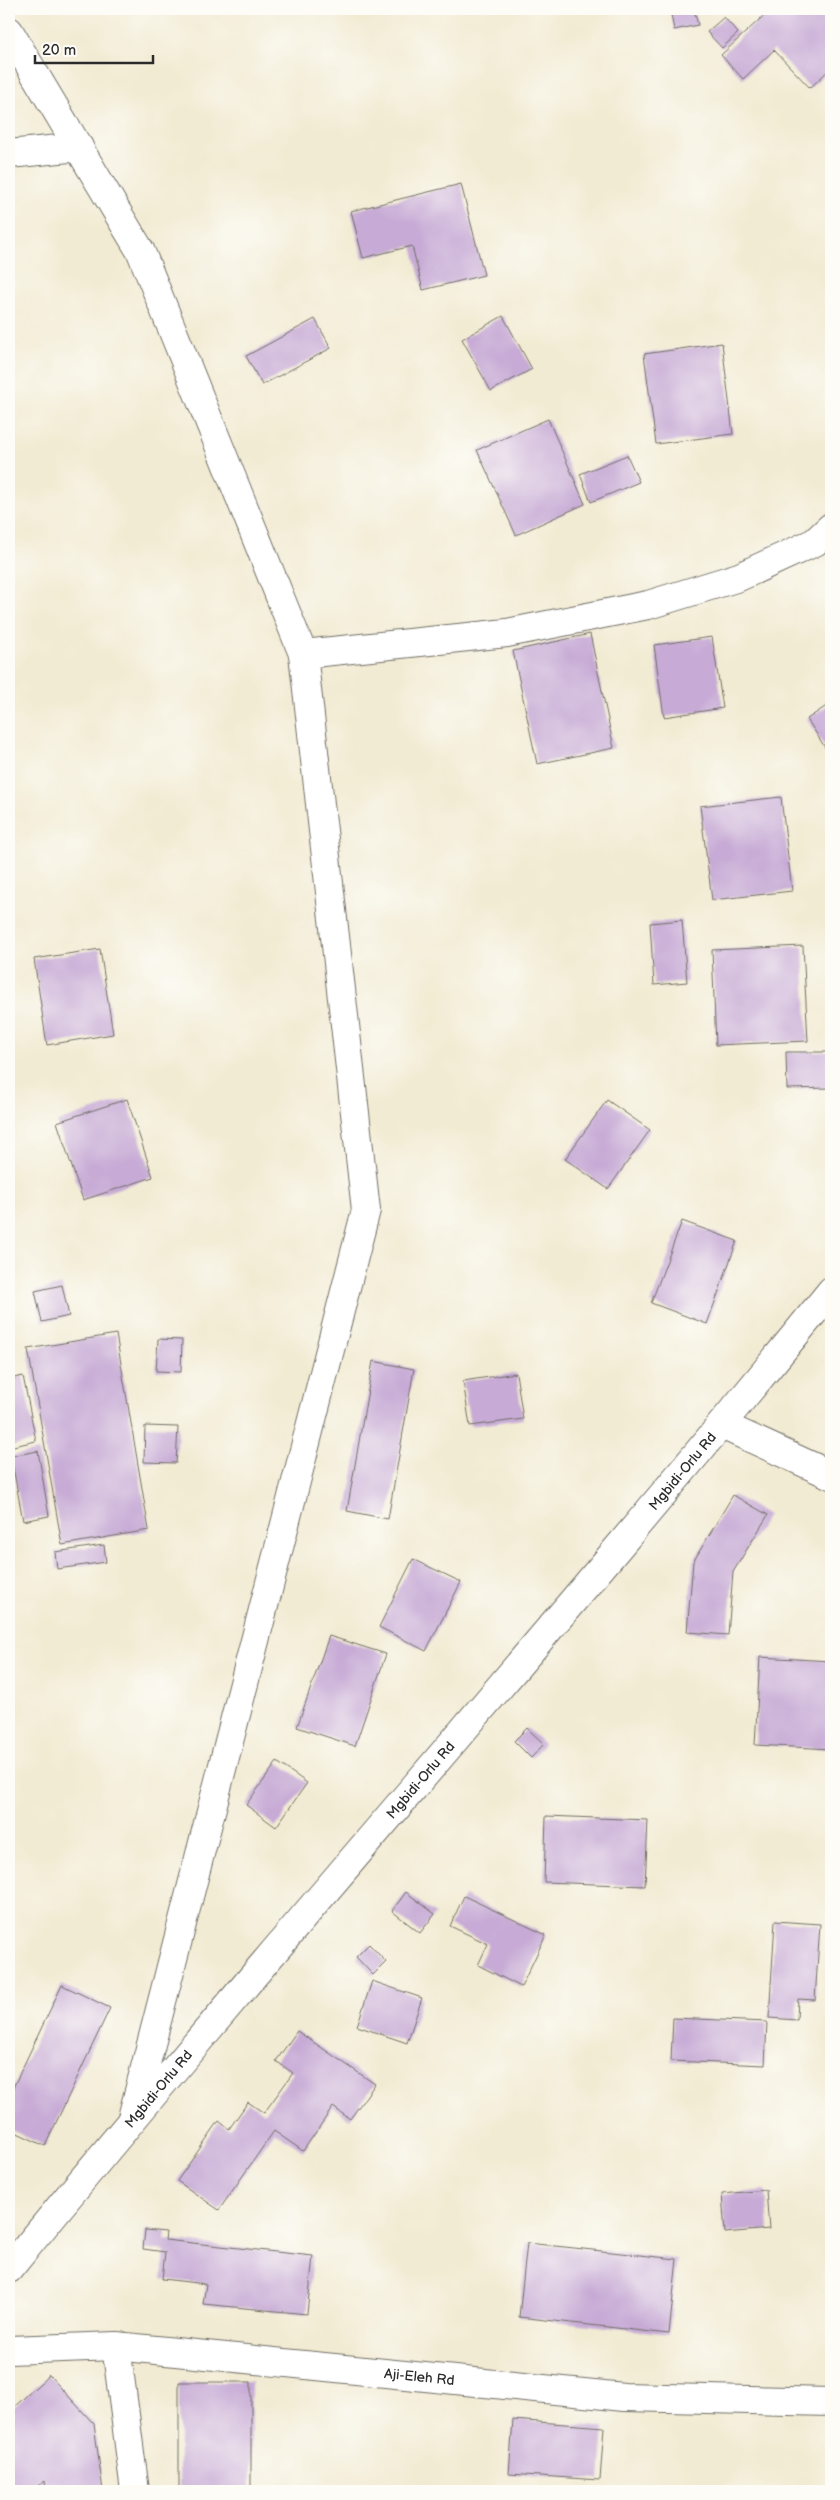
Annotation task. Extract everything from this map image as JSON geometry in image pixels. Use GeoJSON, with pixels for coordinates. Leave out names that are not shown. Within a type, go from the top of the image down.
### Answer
{"type":"FeatureCollection","features":[{"type":"Feature","properties":{"kind":"street"},"geometry":{"type":"LineString","coordinates":[[9,31],[141,252],[302,654],[366,1210],[132,2118]]}},
{"type":"Feature","properties":{"kind":"street"},"geometry":{"type":"LineString","coordinates":[[9,154],[79,147]]}},
{"type":"Feature","properties":{"kind":"street"},"geometry":{"type":"LineString","coordinates":[[302,654],[507,633],[648,605],[739,576],[815,542],[831,527]]}},
{"type":"Feature","properties":{"kind":"street","name":"Mgbidi-Orlu Rd"},"geometry":{"type":"LineString","coordinates":[[9,2269],[132,2118],[722,1425],[831,1291]]}},
{"type":"Feature","properties":{"kind":"street"},"geometry":{"type":"LineString","coordinates":[[722,1425],[831,1475]]}},
{"type":"Feature","properties":{"kind":"street"},"geometry":{"type":"LineString","coordinates":[[116,2346],[136,2491]]}},
{"type":"Feature","properties":{"kind":"street","name":"Aji-Eleh Rd"},"geometry":{"type":"LineString","coordinates":[[9,2350],[116,2346],[624,2397],[831,2402]]}},
{"type":"Feature","properties":{"kind":"building"},"geometry":{"type":"Polygon","coordinates":[[[670,9],[694,9],[698,25],[674,30],[670,9]]]}},
{"type":"Feature","properties":{"kind":"building"},"geometry":{"type":"Polygon","coordinates":[[[771,9],[823,9],[831,18],[831,68],[810,88],[774,50],[743,79],[721,55],[771,9]]]}},
{"type":"Feature","properties":{"kind":"building"},"geometry":{"type":"Polygon","coordinates":[[[724,17],[738,33],[722,48],[707,32],[724,17]]]}},
{"type":"Feature","properties":{"kind":"building"},"geometry":{"type":"Polygon","coordinates":[[[461,184],[484,275],[423,290],[412,246],[363,258],[351,211],[461,184]]]}},
{"type":"Feature","properties":{"kind":"building"},"geometry":{"type":"Polygon","coordinates":[[[503,316],[532,369],[491,391],[462,339],[503,316]]]}},
{"type":"Feature","properties":{"kind":"building"},"geometry":{"type":"Polygon","coordinates":[[[315,319],[331,348],[262,385],[246,356],[315,319]]]}},
{"type":"Feature","properties":{"kind":"building"},"geometry":{"type":"Polygon","coordinates":[[[722,343],[733,434],[656,444],[644,354],[722,343]]]}},
{"type":"Feature","properties":{"kind":"building"},"geometry":{"type":"Polygon","coordinates":[[[548,419],[585,504],[516,535],[477,450],[548,419]]]}},
{"type":"Feature","properties":{"kind":"building"},"geometry":{"type":"Polygon","coordinates":[[[627,455],[639,482],[591,502],[580,474],[627,455]]]}},
{"type":"Feature","properties":{"kind":"building"},"geometry":{"type":"Polygon","coordinates":[[[590,634],[614,748],[537,764],[513,651],[590,634]]]}},
{"type":"Feature","properties":{"kind":"building"},"geometry":{"type":"Polygon","coordinates":[[[712,637],[723,708],[664,717],[654,645],[712,637]]]}},
{"type":"Feature","properties":{"kind":"building"},"geometry":{"type":"Polygon","coordinates":[[[831,703],[831,757],[807,719],[831,703]]]}},
{"type":"Feature","properties":{"kind":"building"},"geometry":{"type":"Polygon","coordinates":[[[781,797],[792,891],[712,900],[700,806],[781,797]]]}},
{"type":"Feature","properties":{"kind":"building"},"geometry":{"type":"Polygon","coordinates":[[[682,920],[687,982],[654,985],[650,923],[682,920]]]}},
{"type":"Feature","properties":{"kind":"building"},"geometry":{"type":"Polygon","coordinates":[[[803,946],[808,1041],[716,1045],[712,950],[803,946]]]}},
{"type":"Feature","properties":{"kind":"building"},"geometry":{"type":"Polygon","coordinates":[[[100,949],[113,1034],[47,1045],[34,959],[100,949]]]}},
{"type":"Feature","properties":{"kind":"building"},"geometry":{"type":"Polygon","coordinates":[[[786,1052],[831,1052],[831,1088],[787,1089],[786,1052]]]}},
{"type":"Feature","properties":{"kind":"building"},"geometry":{"type":"Polygon","coordinates":[[[127,1099],[153,1177],[83,1200],[57,1122],[127,1099]]]}},
{"type":"Feature","properties":{"kind":"building"},"geometry":{"type":"Polygon","coordinates":[[[607,1100],[650,1130],[608,1189],[565,1159],[607,1100]]]}},
{"type":"Feature","properties":{"kind":"building"},"geometry":{"type":"Polygon","coordinates":[[[682,1221],[737,1241],[707,1324],[651,1303],[682,1221]]]}},
{"type":"Feature","properties":{"kind":"building"},"geometry":{"type":"Polygon","coordinates":[[[62,1285],[69,1316],[42,1322],[35,1291],[62,1285]]]}},
{"type":"Feature","properties":{"kind":"building"},"geometry":{"type":"Polygon","coordinates":[[[116,1334],[149,1530],[62,1545],[28,1349],[116,1334]]]}},
{"type":"Feature","properties":{"kind":"building"},"geometry":{"type":"Polygon","coordinates":[[[158,1339],[182,1340],[181,1372],[156,1371],[158,1339]]]}},
{"type":"Feature","properties":{"kind":"building"},"geometry":{"type":"Polygon","coordinates":[[[373,1361],[414,1369],[388,1519],[347,1511],[373,1361]]]}},
{"type":"Feature","properties":{"kind":"building"},"geometry":{"type":"Polygon","coordinates":[[[516,1373],[523,1419],[470,1426],[463,1381],[516,1373]]]}},
{"type":"Feature","properties":{"kind":"building"},"geometry":{"type":"Polygon","coordinates":[[[23,1376],[36,1441],[9,1447],[9,1379],[23,1376]]]}},
{"type":"Feature","properties":{"kind":"building"},"geometry":{"type":"Polygon","coordinates":[[[145,1426],[178,1427],[176,1463],[144,1462],[145,1426]]]}},
{"type":"Feature","properties":{"kind":"building"},"geometry":{"type":"Polygon","coordinates":[[[38,1451],[49,1516],[23,1521],[11,1456],[38,1451]]]}},
{"type":"Feature","properties":{"kind":"building"},"geometry":{"type":"Polygon","coordinates":[[[733,1495],[768,1515],[733,1572],[728,1635],[687,1632],[693,1562],[733,1495]]]}},
{"type":"Feature","properties":{"kind":"building"},"geometry":{"type":"Polygon","coordinates":[[[104,1545],[106,1562],[57,1569],[55,1552],[104,1545]]]}},
{"type":"Feature","properties":{"kind":"building"},"geometry":{"type":"Polygon","coordinates":[[[413,1559],[461,1582],[426,1651],[379,1627],[413,1559]]]}},
{"type":"Feature","properties":{"kind":"building"},"geometry":{"type":"Polygon","coordinates":[[[329,1636],[386,1654],[355,1746],[297,1727],[329,1636]]]}},
{"type":"Feature","properties":{"kind":"building"},"geometry":{"type":"Polygon","coordinates":[[[760,1657],[831,1661],[831,1749],[755,1745],[760,1657]]]}},
{"type":"Feature","properties":{"kind":"building"},"geometry":{"type":"Polygon","coordinates":[[[527,1728],[544,1744],[531,1758],[514,1741],[527,1728]]]}},
{"type":"Feature","properties":{"kind":"building"},"geometry":{"type":"Polygon","coordinates":[[[277,1762],[307,1783],[276,1827],[246,1805],[277,1762]]]}},
{"type":"Feature","properties":{"kind":"building"},"geometry":{"type":"Polygon","coordinates":[[[546,1816],[648,1820],[645,1886],[544,1882],[546,1816]]]}},
{"type":"Feature","properties":{"kind":"building"},"geometry":{"type":"Polygon","coordinates":[[[406,1892],[435,1914],[420,1933],[392,1911],[406,1892]]]}},
{"type":"Feature","properties":{"kind":"building"},"geometry":{"type":"Polygon","coordinates":[[[464,1896],[546,1935],[521,1987],[478,1965],[488,1944],[450,1926],[464,1896]]]}},
{"type":"Feature","properties":{"kind":"building"},"geometry":{"type":"Polygon","coordinates":[[[775,1921],[820,1924],[815,2000],[798,1999],[797,2020],[769,2018],[775,1921]]]}},
{"type":"Feature","properties":{"kind":"building"},"geometry":{"type":"Polygon","coordinates":[[[369,1944],[386,1962],[373,1975],[356,1957],[369,1944]]]}},
{"type":"Feature","properties":{"kind":"building"},"geometry":{"type":"Polygon","coordinates":[[[372,1981],[422,1998],[407,2043],[357,2026],[372,1981]]]}},
{"type":"Feature","properties":{"kind":"building"},"geometry":{"type":"Polygon","coordinates":[[[62,1985],[110,2008],[45,2146],[9,2129],[9,2096],[62,1985]]]}},
{"type":"Feature","properties":{"kind":"building"},"geometry":{"type":"Polygon","coordinates":[[[673,2018],[767,2022],[765,2065],[671,2061],[673,2018]]]}},
{"type":"Feature","properties":{"kind":"building"},"geometry":{"type":"Polygon","coordinates":[[[297,2031],[375,2084],[350,2119],[333,2107],[303,2151],[274,2131],[219,2210],[177,2181],[219,2121],[229,2129],[248,2102],[264,2113],[293,2073],[276,2061],[297,2031]]]}},
{"type":"Feature","properties":{"kind":"building"},"geometry":{"type":"Polygon","coordinates":[[[766,2190],[769,2229],[725,2233],[722,2194],[766,2190]]]}},
{"type":"Feature","properties":{"kind":"building"},"geometry":{"type":"Polygon","coordinates":[[[145,2230],[166,2232],[165,2240],[313,2256],[307,2314],[203,2304],[206,2284],[162,2279],[165,2252],[143,2249],[145,2230]]]}},
{"type":"Feature","properties":{"kind":"building"},"geometry":{"type":"Polygon","coordinates":[[[527,2243],[677,2259],[669,2334],[519,2317],[527,2243]]]}},
{"type":"Feature","properties":{"kind":"building"},"geometry":{"type":"Polygon","coordinates":[[[49,2375],[94,2424],[103,2491],[46,2491],[45,2481],[33,2491],[9,2491],[9,2403],[13,2408],[49,2375]]]}},
{"type":"Feature","properties":{"kind":"building"},"geometry":{"type":"Polygon","coordinates":[[[179,2382],[251,2382],[251,2491],[179,2491],[179,2382]]]}},
{"type":"Feature","properties":{"kind":"building"},"geometry":{"type":"Polygon","coordinates":[[[513,2420],[604,2427],[600,2480],[509,2474],[513,2420]]]}}]}
